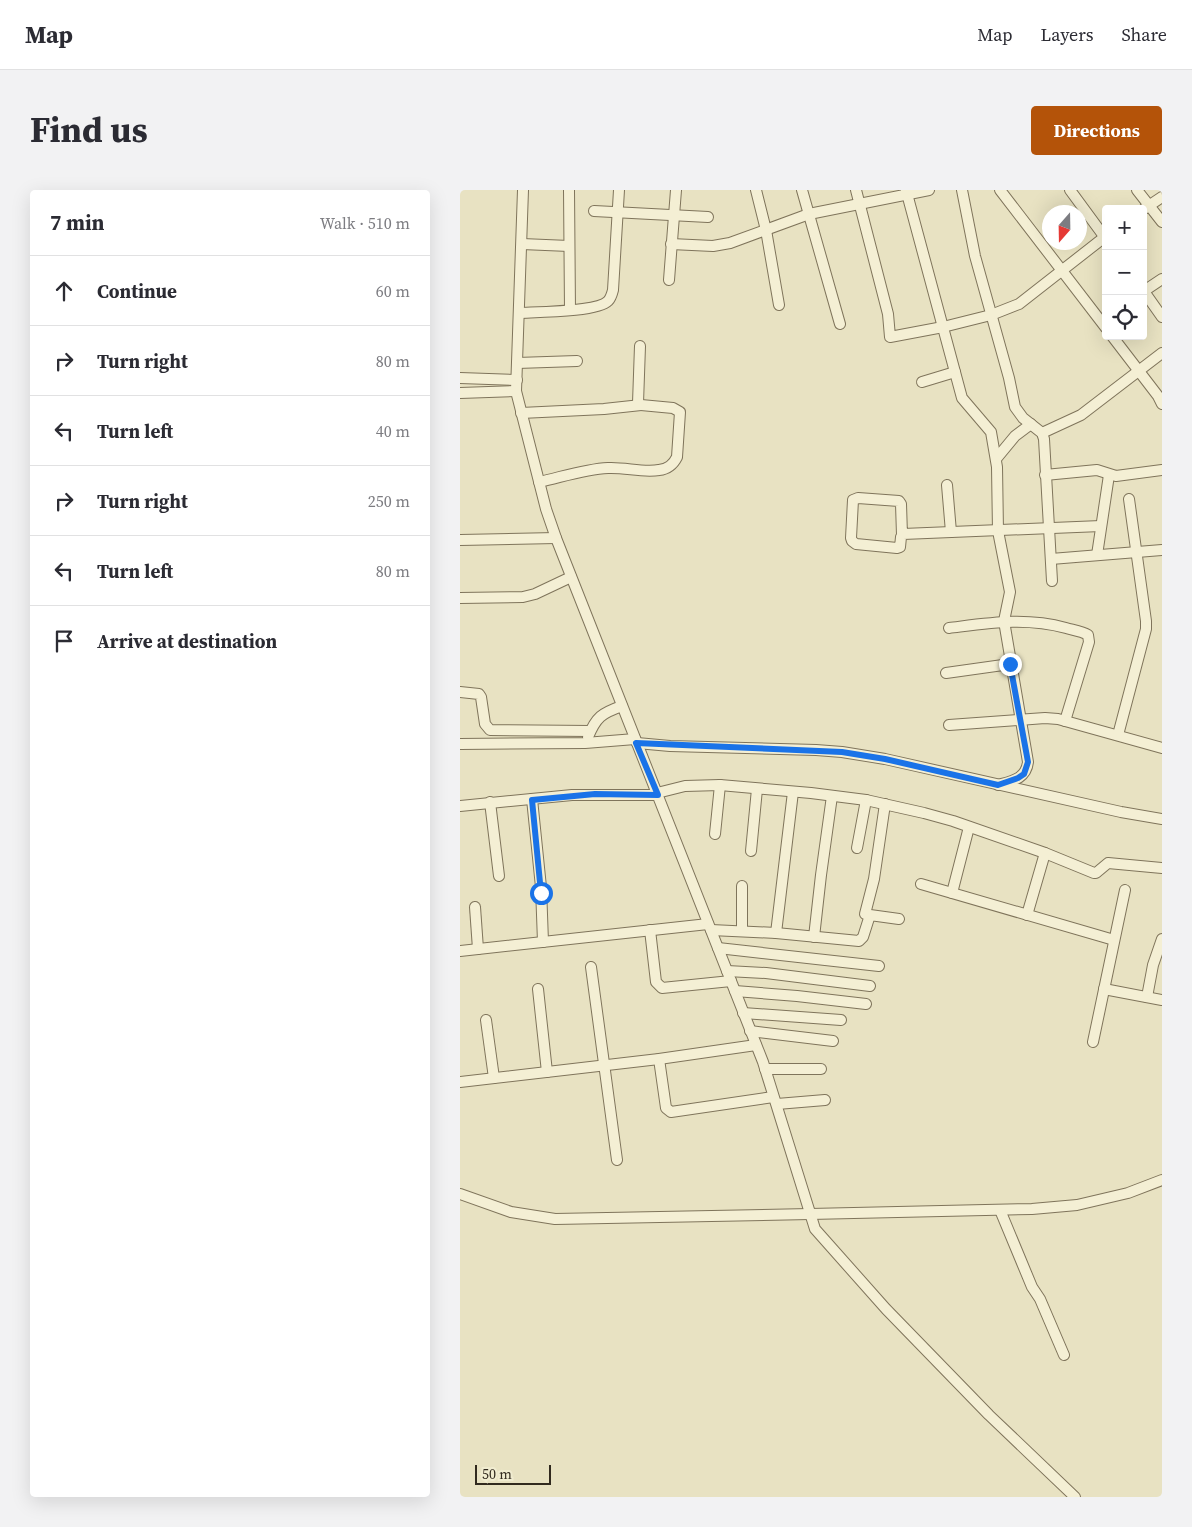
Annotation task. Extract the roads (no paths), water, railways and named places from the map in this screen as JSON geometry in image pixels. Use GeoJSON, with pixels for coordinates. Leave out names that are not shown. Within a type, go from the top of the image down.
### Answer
{"type":"FeatureCollection","features":[{"type":"Feature","properties":{"kind":"street"},"geometry":{"type":"LineString","coordinates":[[523,190],[516,391],[539,482],[556,538],[571,577],[765,1069],[815,1230],[880,1303],[988,1415],[1075,1497]]}},
{"type":"Feature","properties":{"kind":"street"},"geometry":{"type":"LineString","coordinates":[[569,190],[570,310]]}},
{"type":"Feature","properties":{"kind":"street"},"geometry":{"type":"LineString","coordinates":[[520,313],[570,310],[603,304],[612,296],[619,190]]}},
{"type":"Feature","properties":{"kind":"street"},"geometry":{"type":"LineString","coordinates":[[669,280],[676,190]]}},
{"type":"Feature","properties":{"kind":"street"},"geometry":{"type":"LineString","coordinates":[[756,190],[766,230],[779,305]]}},
{"type":"Feature","properties":{"kind":"street"},"geometry":{"type":"LineString","coordinates":[[802,190],[840,324]]}},
{"type":"Feature","properties":{"kind":"street"},"geometry":{"type":"LineString","coordinates":[[856,190],[888,314],[890,337],[943,327],[991,315],[1019,304],[1102,239]]}},
{"type":"Feature","properties":{"kind":"street"},"geometry":{"type":"LineString","coordinates":[[672,244],[713,246],[730,243],[809,214],[906,192],[929,190]]}},
{"type":"Feature","properties":{"kind":"street"},"geometry":{"type":"LineString","coordinates":[[962,190],[975,256],[1009,378],[1015,407],[1018,413],[1042,433],[1052,581]]}},
{"type":"Feature","properties":{"kind":"street"},"geometry":{"type":"LineString","coordinates":[[1000,190],[1102,323]]}},
{"type":"Feature","properties":{"kind":"street"},"geometry":{"type":"LineString","coordinates":[[1070,190],[1102,233]]}},
{"type":"Feature","properties":{"kind":"street"},"geometry":{"type":"LineString","coordinates":[[1137,190],[1145,205]]}},
{"type":"Feature","properties":{"kind":"street"},"geometry":{"type":"LineString","coordinates":[[906,192],[964,401],[991,432],[996,459],[998,531],[1010,592],[1004,621],[1028,762],[1024,774],[998,785]]}},
{"type":"Feature","properties":{"kind":"street"},"geometry":{"type":"LineString","coordinates":[[1147,206],[1162,198]]}},
{"type":"Feature","properties":{"kind":"street"},"geometry":{"type":"LineString","coordinates":[[1147,208],[1162,222]]}},
{"type":"Feature","properties":{"kind":"street"},"geometry":{"type":"LineString","coordinates":[[594,212],[708,217]]}},
{"type":"Feature","properties":{"kind":"street"},"geometry":{"type":"LineString","coordinates":[[522,244],[570,246]]}},
{"type":"Feature","properties":{"kind":"street"},"geometry":{"type":"LineString","coordinates":[[1147,289],[1162,279]]}},
{"type":"Feature","properties":{"kind":"street"},"geometry":{"type":"LineString","coordinates":[[1147,295],[1162,318]]}},
{"type":"Feature","properties":{"kind":"street"},"geometry":{"type":"LineString","coordinates":[[1115,340],[1162,404]]}},
{"type":"Feature","properties":{"kind":"street"},"geometry":{"type":"LineString","coordinates":[[640,346],[638,400],[641,405]]}},
{"type":"Feature","properties":{"kind":"street"},"geometry":{"type":"LineString","coordinates":[[1042,433],[1081,415],[1162,353]]}},
{"type":"Feature","properties":{"kind":"street"},"geometry":{"type":"LineString","coordinates":[[518,363],[577,361]]}},
{"type":"Feature","properties":{"kind":"street"},"geometry":{"type":"LineString","coordinates":[[922,382],[955,372]]}},
{"type":"Feature","properties":{"kind":"street"},"geometry":{"type":"LineString","coordinates":[[460,378],[517,380]]}},
{"type":"Feature","properties":{"kind":"street"},"geometry":{"type":"LineString","coordinates":[[460,393],[516,391]]}},
{"type":"Feature","properties":{"kind":"street"},"geometry":{"type":"LineString","coordinates":[[521,413],[604,409],[641,405],[673,408],[680,412],[677,457],[674,464],[668,468],[658,471],[599,468],[539,482]]}},
{"type":"Feature","properties":{"kind":"street"},"geometry":{"type":"LineString","coordinates":[[996,459],[1015,436],[1031,424]]}},
{"type":"Feature","properties":{"kind":"street"},"geometry":{"type":"LineString","coordinates":[[1045,475],[1097,470],[1116,476],[1162,470]]}},
{"type":"Feature","properties":{"kind":"street"},"geometry":{"type":"LineString","coordinates":[[1098,556],[1109,475]]}},
{"type":"Feature","properties":{"kind":"street"},"geometry":{"type":"LineString","coordinates":[[947,485],[951,532]]}},
{"type":"Feature","properties":{"kind":"street"},"geometry":{"type":"LineString","coordinates":[[858,498],[899,501],[901,504],[902,535],[901,545],[897,548],[854,543],[851,538],[853,500],[858,498]]}},
{"type":"Feature","properties":{"kind":"street"},"geometry":{"type":"LineString","coordinates":[[1118,735],[1146,629],[1129,499]]}},
{"type":"Feature","properties":{"kind":"street"},"geometry":{"type":"LineString","coordinates":[[902,535],[1102,526]]}},
{"type":"Feature","properties":{"kind":"street"},"geometry":{"type":"LineString","coordinates":[[460,540],[556,538]]}},
{"type":"Feature","properties":{"kind":"street"},"geometry":{"type":"LineString","coordinates":[[1051,559],[1162,550]]}},
{"type":"Feature","properties":{"kind":"street"},"geometry":{"type":"LineString","coordinates":[[460,598],[535,594],[571,577]]}},
{"type":"Feature","properties":{"kind":"street"},"geometry":{"type":"LineString","coordinates":[[949,628],[1004,621],[1034,621],[1088,635],[1089,642],[1065,721]]}},
{"type":"Feature","properties":{"kind":"street"},"geometry":{"type":"LineString","coordinates":[[946,673],[1010,664]]}},
{"type":"Feature","properties":{"kind":"street"},"geometry":{"type":"LineString","coordinates":[[460,692],[478,694],[481,697],[485,724],[490,730],[590,731]]}},
{"type":"Feature","properties":{"kind":"street"},"geometry":{"type":"LineString","coordinates":[[585,743],[593,723],[599,716],[622,706]]}},
{"type":"Feature","properties":{"kind":"street"},"geometry":{"type":"LineString","coordinates":[[949,725],[1045,718],[1065,721],[1162,747]]}},
{"type":"Feature","properties":{"kind":"street"},"geometry":{"type":"LineString","coordinates":[[460,744],[637,744],[842,752],[885,759],[1121,812],[1162,819]]}},
{"type":"Feature","properties":{"kind":"street"},"geometry":{"type":"LineString","coordinates":[[715,834],[720,785]]}},
{"type":"Feature","properties":{"kind":"street"},"geometry":{"type":"LineString","coordinates":[[460,806],[595,794],[658,794],[685,786],[720,785],[866,800],[924,813],[1045,853],[1094,874],[1108,863],[1162,868]]}},
{"type":"Feature","properties":{"kind":"street"},"geometry":{"type":"LineString","coordinates":[[750,851],[757,789]]}},
{"type":"Feature","properties":{"kind":"street"},"geometry":{"type":"LineString","coordinates":[[776,932],[793,792]]}},
{"type":"Feature","properties":{"kind":"street"},"geometry":{"type":"LineString","coordinates":[[814,937],[832,796]]}},
{"type":"Feature","properties":{"kind":"street"},"geometry":{"type":"LineString","coordinates":[[532,800],[541,887],[540,901],[543,942]]}},
{"type":"Feature","properties":{"kind":"street"},"geometry":{"type":"LineString","coordinates":[[857,848],[866,800]]}},
{"type":"Feature","properties":{"kind":"street"},"geometry":{"type":"LineString","coordinates":[[490,802],[498,876]]}},
{"type":"Feature","properties":{"kind":"street"},"geometry":{"type":"LineString","coordinates":[[865,914],[874,879],[886,804]]}},
{"type":"Feature","properties":{"kind":"street"},"geometry":{"type":"LineString","coordinates":[[952,893],[969,827]]}},
{"type":"Feature","properties":{"kind":"street"},"geometry":{"type":"LineString","coordinates":[[1027,915],[1045,853]]}},
{"type":"Feature","properties":{"kind":"street"},"geometry":{"type":"LineString","coordinates":[[921,884],[1114,940]]}},
{"type":"Feature","properties":{"kind":"street"},"geometry":{"type":"LineString","coordinates":[[742,886],[742,931]]}},
{"type":"Feature","properties":{"kind":"street"},"geometry":{"type":"LineString","coordinates":[[1093,1042],[1125,890]]}},
{"type":"Feature","properties":{"kind":"street"},"geometry":{"type":"LineString","coordinates":[[475,907],[478,949]]}},
{"type":"Feature","properties":{"kind":"street"},"geometry":{"type":"LineString","coordinates":[[460,951],[650,930],[710,927],[859,941],[863,937],[870,916],[900,919]]}},
{"type":"Feature","properties":{"kind":"street"},"geometry":{"type":"LineString","coordinates":[[650,930],[656,982],[662,988],[733,986],[866,1004]]}},
{"type":"Feature","properties":{"kind":"street"},"geometry":{"type":"LineString","coordinates":[[1147,997],[1153,965],[1162,939]]}},
{"type":"Feature","properties":{"kind":"street"},"geometry":{"type":"LineString","coordinates":[[718,948],[879,966]]}},
{"type":"Feature","properties":{"kind":"street"},"geometry":{"type":"LineString","coordinates":[[591,968],[617,1160]]}},
{"type":"Feature","properties":{"kind":"street"},"geometry":{"type":"LineString","coordinates":[[727,971],[870,986]]}},
{"type":"Feature","properties":{"kind":"street"},"geometry":{"type":"LineString","coordinates":[[538,989],[547,1072]]}},
{"type":"Feature","properties":{"kind":"street"},"geometry":{"type":"LineString","coordinates":[[1104,989],[1162,1000]]}},
{"type":"Feature","properties":{"kind":"street"},"geometry":{"type":"LineString","coordinates":[[743,1013],[841,1020]]}},
{"type":"Feature","properties":{"kind":"street"},"geometry":{"type":"LineString","coordinates":[[486,1020],[494,1078]]}},
{"type":"Feature","properties":{"kind":"street"},"geometry":{"type":"LineString","coordinates":[[750,1031],[833,1041]]}},
{"type":"Feature","properties":{"kind":"street"},"geometry":{"type":"LineString","coordinates":[[460,1082],[756,1045]]}},
{"type":"Feature","properties":{"kind":"street"},"geometry":{"type":"LineString","coordinates":[[659,1058],[666,1108],[671,1112],[775,1101],[825,1100]]}},
{"type":"Feature","properties":{"kind":"street"},"geometry":{"type":"LineString","coordinates":[[765,1069],[821,1068]]}},
{"type":"Feature","properties":{"kind":"street"},"geometry":{"type":"LineString","coordinates":[[460,1194],[511,1212],[555,1219],[810,1214],[1032,1209],[1077,1205],[1128,1193],[1162,1180]]}},
{"type":"Feature","properties":{"kind":"street"},"geometry":{"type":"LineString","coordinates":[[1000,1210],[1032,1287],[1040,1299],[1064,1355]]}}]}
